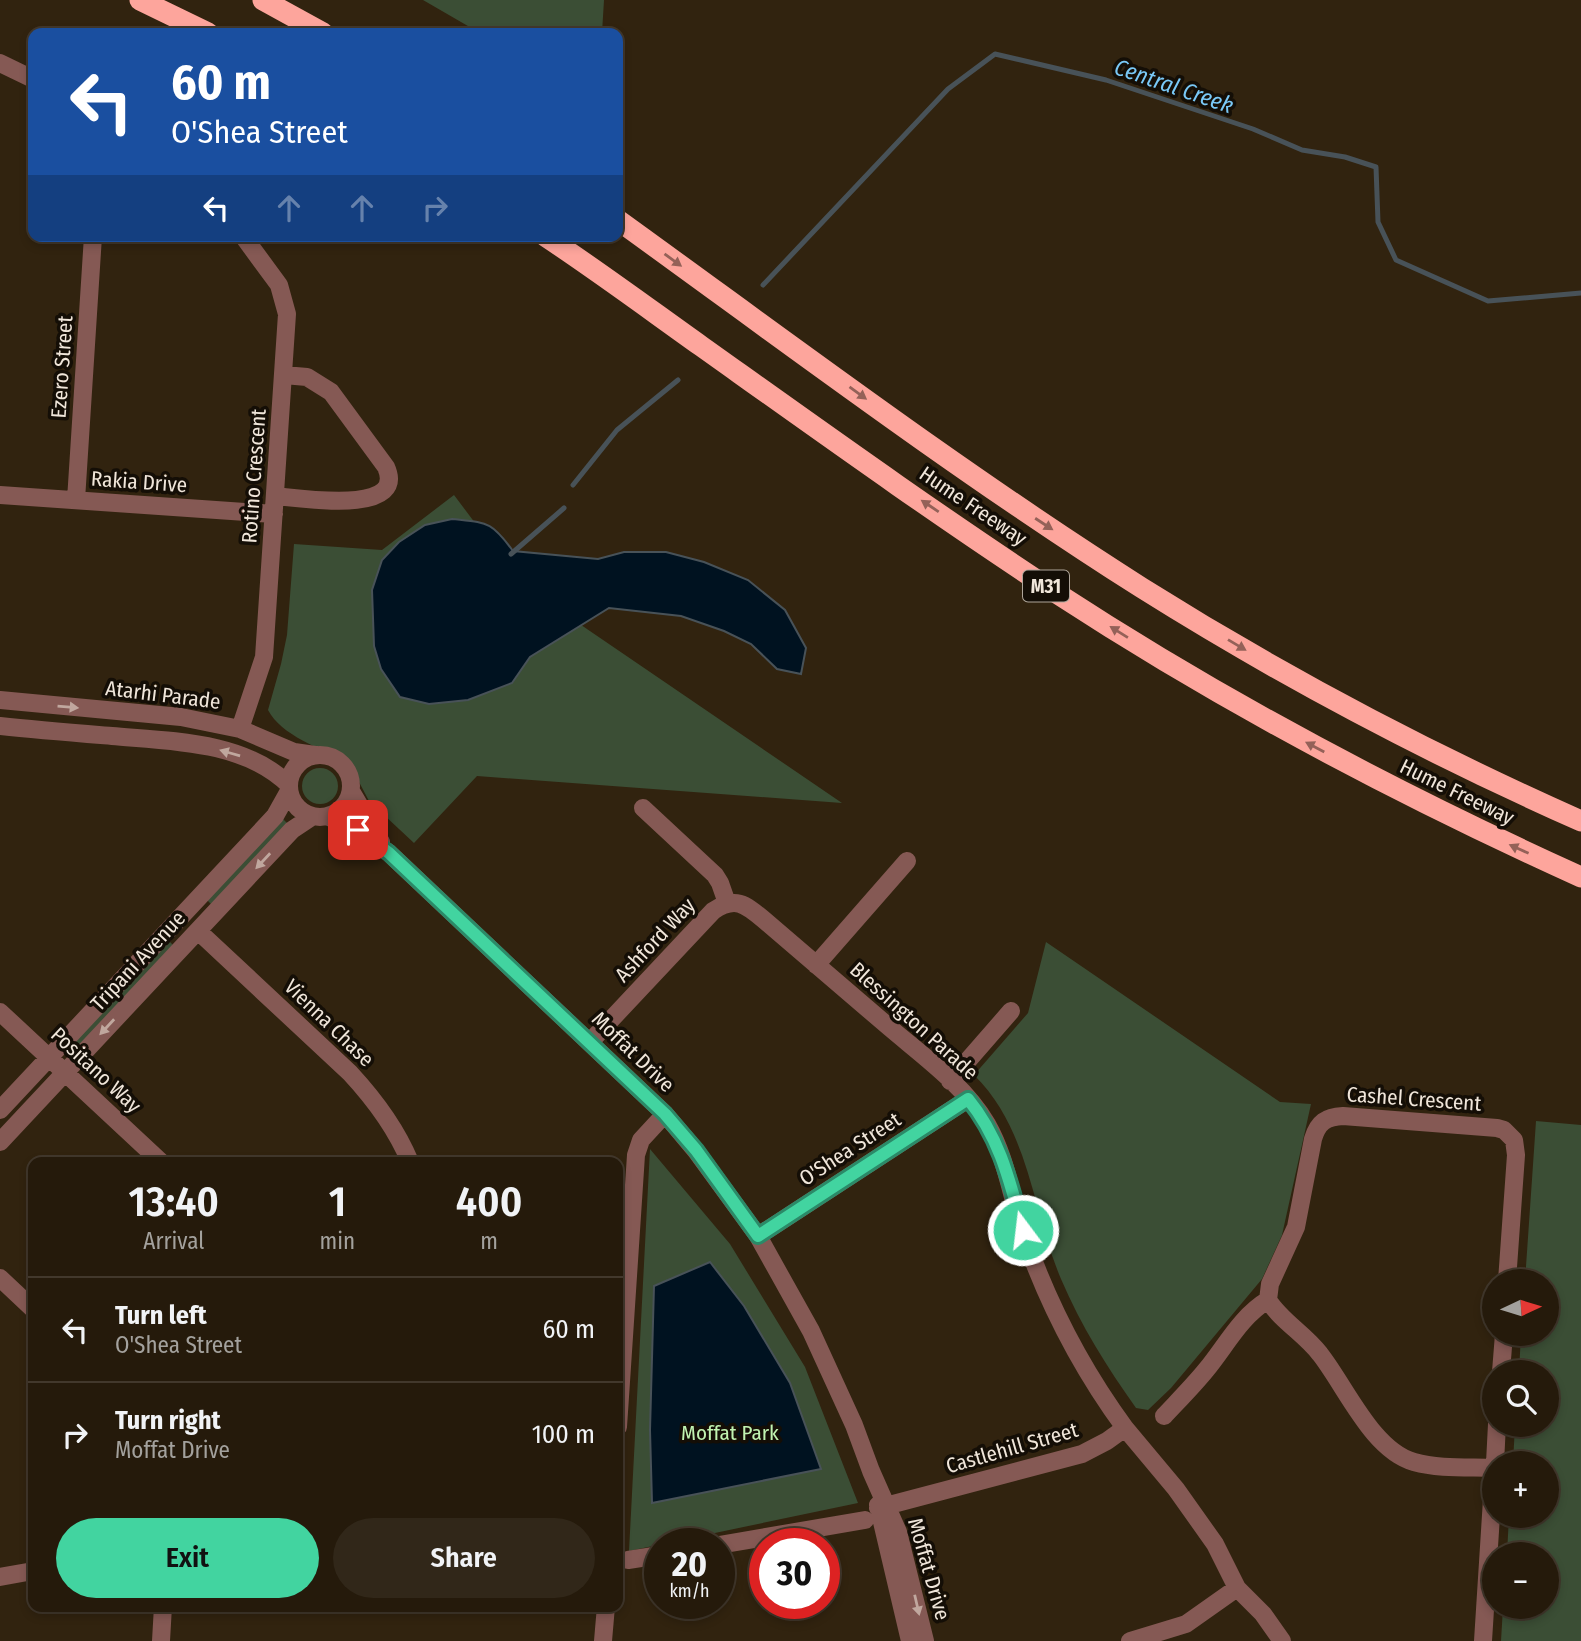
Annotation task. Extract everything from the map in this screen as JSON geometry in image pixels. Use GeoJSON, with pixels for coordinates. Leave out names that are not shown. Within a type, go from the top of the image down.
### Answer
{"type":"FeatureCollection","features":[{"type":"Feature","properties":{"kind":"highway"},"geometry":{"type":"LineString","coordinates":[[140,0],[198,28]]}},
{"type":"Feature","properties":{"kind":"highway"},"geometry":{"type":"LineString","coordinates":[[263,0],[314,28]]}},
{"type":"Feature","properties":{"kind":"highway","name":"Hume Freeway"},"geometry":{"type":"LineString","coordinates":[[623,224],[1003,497],[1143,588],[1260,659],[1386,727],[1581,821]]}},
{"type":"Feature","properties":{"kind":"highway","name":"Hume Freeway"},"geometry":{"type":"LineString","coordinates":[[553,242],[875,469],[1058,594],[1169,664],[1286,732],[1390,787],[1581,877]]}},
{"type":"Feature","properties":{"kind":"street"},"geometry":{"type":"LineString","coordinates":[[0,63],[28,77]]}},
{"type":"Feature","properties":{"kind":"street","name":"Ezero Street"},"geometry":{"type":"LineString","coordinates":[[76,500],[93,242]]}},
{"type":"Feature","properties":{"kind":"street","name":"Rotino Crescent"},"geometry":{"type":"LineString","coordinates":[[240,729],[264,657],[287,314],[283,293],[247,242]]}},
{"type":"Feature","properties":{"kind":"street","name":"Rakia Drive"},"geometry":{"type":"LineString","coordinates":[[0,495],[76,500],[275,505],[359,500],[379,496],[389,486],[386,467],[331,392],[307,377],[284,375]]}},
{"type":"Feature","properties":{"kind":"street","name":"Atarhi Parade"},"geometry":{"type":"LineString","coordinates":[[0,700],[181,717],[240,729],[295,751],[315,755]]}},
{"type":"Feature","properties":{"kind":"street"},"geometry":{"type":"LineString","coordinates":[[0,726],[167,741],[214,748],[255,761],[277,773],[289,788],[297,807],[320,816],[343,807],[351,791],[351,781],[342,764],[334,758],[315,755],[296,765],[291,774],[289,788]]}},
{"type":"Feature","properties":{"kind":"street","name":"Tripani Avenue"},"geometry":{"type":"LineString","coordinates":[[0,1110],[275,816],[289,788]]}},
{"type":"Feature","properties":{"kind":"street","name":"Moffat Drive"},"geometry":{"type":"LineString","coordinates":[[351,791],[389,853]]}},
{"type":"Feature","properties":{"kind":"street"},"geometry":{"type":"LineString","coordinates":[[643,808],[715,875],[727,903]]}},
{"type":"Feature","properties":{"kind":"street","name":"Tripani Avenue"},"geometry":{"type":"LineString","coordinates":[[0,1142],[292,830],[320,816]]}},
{"type":"Feature","properties":{"kind":"street","name":"Moffat Drive"},"geometry":{"type":"LineString","coordinates":[[320,816],[358,830],[389,853],[590,1042],[665,1114],[696,1150],[758,1236],[806,1321],[835,1380],[871,1471],[877,1511],[910,1641]]}},
{"type":"Feature","properties":{"kind":"street"},"geometry":{"type":"LineString","coordinates":[[816,965],[907,861]]}},
{"type":"Feature","properties":{"kind":"street","name":"Blessington Parade"},"geometry":{"type":"LineString","coordinates":[[727,903],[742,904],[749,908],[950,1081],[980,1114],[1006,1167],[1023,1230],[1054,1312],[1076,1353],[1125,1428]]}},
{"type":"Feature","properties":{"kind":"street","name":"Ashford Way"},"geometry":{"type":"LineString","coordinates":[[590,1042],[713,911],[727,903]]}},
{"type":"Feature","properties":{"kind":"street","name":"Vienna Chase"},"geometry":{"type":"LineString","coordinates":[[198,931],[363,1087],[387,1118],[407,1157]]}},
{"type":"Feature","properties":{"kind":"street"},"geometry":{"type":"LineString","coordinates":[[950,1081],[1011,1011]]}},
{"type":"Feature","properties":{"kind":"street","name":"Positano Way"},"geometry":{"type":"LineString","coordinates":[[0,1012],[156,1157]]}},
{"type":"Feature","properties":{"kind":"street","name":"O'Shea Street"},"geometry":{"type":"LineString","coordinates":[[758,1236],[968,1099]]}},
{"type":"Feature","properties":{"kind":"street"},"geometry":{"type":"LineString","coordinates":[[623,1351],[636,1155],[641,1139],[665,1114]]}},
{"type":"Feature","properties":{"kind":"street","name":"Cashel Crescent"},"geometry":{"type":"LineString","coordinates":[[1268,1300],[1270,1284],[1296,1227],[1316,1128],[1322,1121],[1336,1116],[1497,1128],[1510,1135],[1514,1140],[1516,1155],[1508,1269]]}},
{"type":"Feature","properties":{"kind":"street"},"geometry":{"type":"LineString","coordinates":[[0,1278],[28,1304]]}},
{"type":"Feature","properties":{"kind":"street"},"geometry":{"type":"LineString","coordinates":[[1164,1416],[1206,1370],[1241,1321],[1268,1300],[1277,1313],[1315,1347],[1378,1438],[1399,1456],[1425,1464],[1482,1466]]}},
{"type":"Feature","properties":{"kind":"street"},"geometry":{"type":"LineString","coordinates":[[1125,1428],[1202,1525],[1226,1560],[1237,1588],[1263,1614],[1282,1641]]}},
{"type":"Feature","properties":{"kind":"street","name":"Castlehill Street"},"geometry":{"type":"LineString","coordinates":[[735,1542],[877,1511],[1082,1454],[1125,1428]]}},
{"type":"Feature","properties":{"kind":"street","name":"Moffat Drive"},"geometry":{"type":"LineString","coordinates":[[877,1511],[906,1555],[925,1641]]}},
{"type":"Feature","properties":{"kind":"street"},"geometry":{"type":"LineString","coordinates":[[1483,1641],[1491,1528]]}},
{"type":"Feature","properties":{"kind":"street"},"geometry":{"type":"LineString","coordinates":[[628,1560],[644,1558]]}},
{"type":"Feature","properties":{"kind":"street"},"geometry":{"type":"LineString","coordinates":[[5,1579],[28,1572]]}},
{"type":"Feature","properties":{"kind":"street"},"geometry":{"type":"LineString","coordinates":[[1130,1641],[1186,1624],[1237,1588]]}},
{"type":"Feature","properties":{"kind":"street"},"geometry":{"type":"LineString","coordinates":[[161,1641],[163,1612]]}},
{"type":"Feature","properties":{"kind":"street"},"geometry":{"type":"LineString","coordinates":[[603,1641],[605,1612]]}},
{"type":"Feature","properties":{"kind":"green space"},"geometry":{"type":"Polygon","coordinates":[[[423,0],[604,0],[602,28],[471,28],[423,0]]]}},
{"type":"Feature","properties":{"kind":"green space"},"geometry":{"type":"Polygon","coordinates":[[[454,495],[521,584],[842,803],[477,776],[414,843],[369,801],[347,759],[292,734],[274,719],[268,710],[287,635],[294,544],[382,550],[454,495]]]}},
{"type":"Feature","properties":{"kind":"green space"},"geometry":{"type":"Polygon","coordinates":[[[320,768],[333,773],[338,786],[333,799],[320,804],[307,799],[302,786],[307,773],[320,768]]]}},
{"type":"Feature","properties":{"kind":"green space"},"geometry":{"type":"Polygon","coordinates":[[[283,819],[288,824],[212,905],[207,900],[283,819]]]}},
{"type":"Feature","properties":{"kind":"green space"},"geometry":{"type":"Polygon","coordinates":[[[169,941],[173,945],[75,1051],[70,1044],[169,941]]]}},
{"type":"Feature","properties":{"kind":"green space"},"geometry":{"type":"Polygon","coordinates":[[[1046,942],[1280,1102],[1311,1104],[1282,1235],[1262,1279],[1171,1388],[1148,1410],[1136,1408],[1077,1313],[1051,1253],[1018,1146],[993,1097],[974,1075],[1028,1013],[1046,942]]]}},
{"type":"Feature","properties":{"kind":"green space"},"geometry":{"type":"Polygon","coordinates":[[[1536,1121],[1581,1125],[1581,1641],[1501,1641],[1502,1619],[1559,1619],[1559,1542],[1508,1542],[1508,1528],[1559,1528],[1559,1451],[1514,1451],[1514,1437],[1559,1437],[1559,1360],[1520,1360],[1520,1346],[1559,1346],[1559,1269],[1526,1269],[1536,1121]]]}},
{"type":"Feature","properties":{"kind":"green space","name":"Moffat Park"},"geometry":{"type":"Polygon","coordinates":[[[650,1149],[730,1244],[805,1367],[858,1503],[735,1529],[644,1528],[644,1548],[629,1551],[650,1149]]]}},
{"type":"Feature","properties":{"kind":"water"},"geometry":{"type":"Polygon","coordinates":[[[452,519],[488,525],[513,551],[598,559],[624,552],[666,552],[704,562],[748,580],[785,610],[806,648],[801,674],[777,669],[751,644],[681,616],[609,608],[530,657],[512,683],[468,700],[429,704],[400,697],[381,669],[374,646],[372,590],[382,560],[399,542],[425,525],[452,519]]]}},
{"type":"Feature","properties":{"kind":"water"},"geometry":{"type":"Polygon","coordinates":[[[710,1262],[744,1306],[790,1383],[821,1469],[652,1503],[650,1430],[654,1286],[710,1262]]]}},
{"type":"Feature","properties":{"kind":"waterway","name":"Central Creek"},"geometry":{"type":"LineString","coordinates":[[763,285],[948,89],[995,54],[1106,80],[1253,129],[1302,150],[1345,157],[1376,167],[1378,222],[1396,260],[1488,301],[1581,293]]}},
{"type":"Feature","properties":{"kind":"waterway","name":"Central Creek"},"geometry":{"type":"LineString","coordinates":[[573,485],[617,430],[678,380]]}},
{"type":"Feature","properties":{"kind":"waterway","name":"Central Creek"},"geometry":{"type":"LineString","coordinates":[[511,554],[564,508]]}},
{"type":"Feature","properties":{"kind":"route"},"geometry":{"type":"LineString","coordinates":[[358,830],[389,853],[665,1114],[696,1150],[758,1236],[968,1099],[987,1124],[997,1144],[1023,1230]]}}]}
